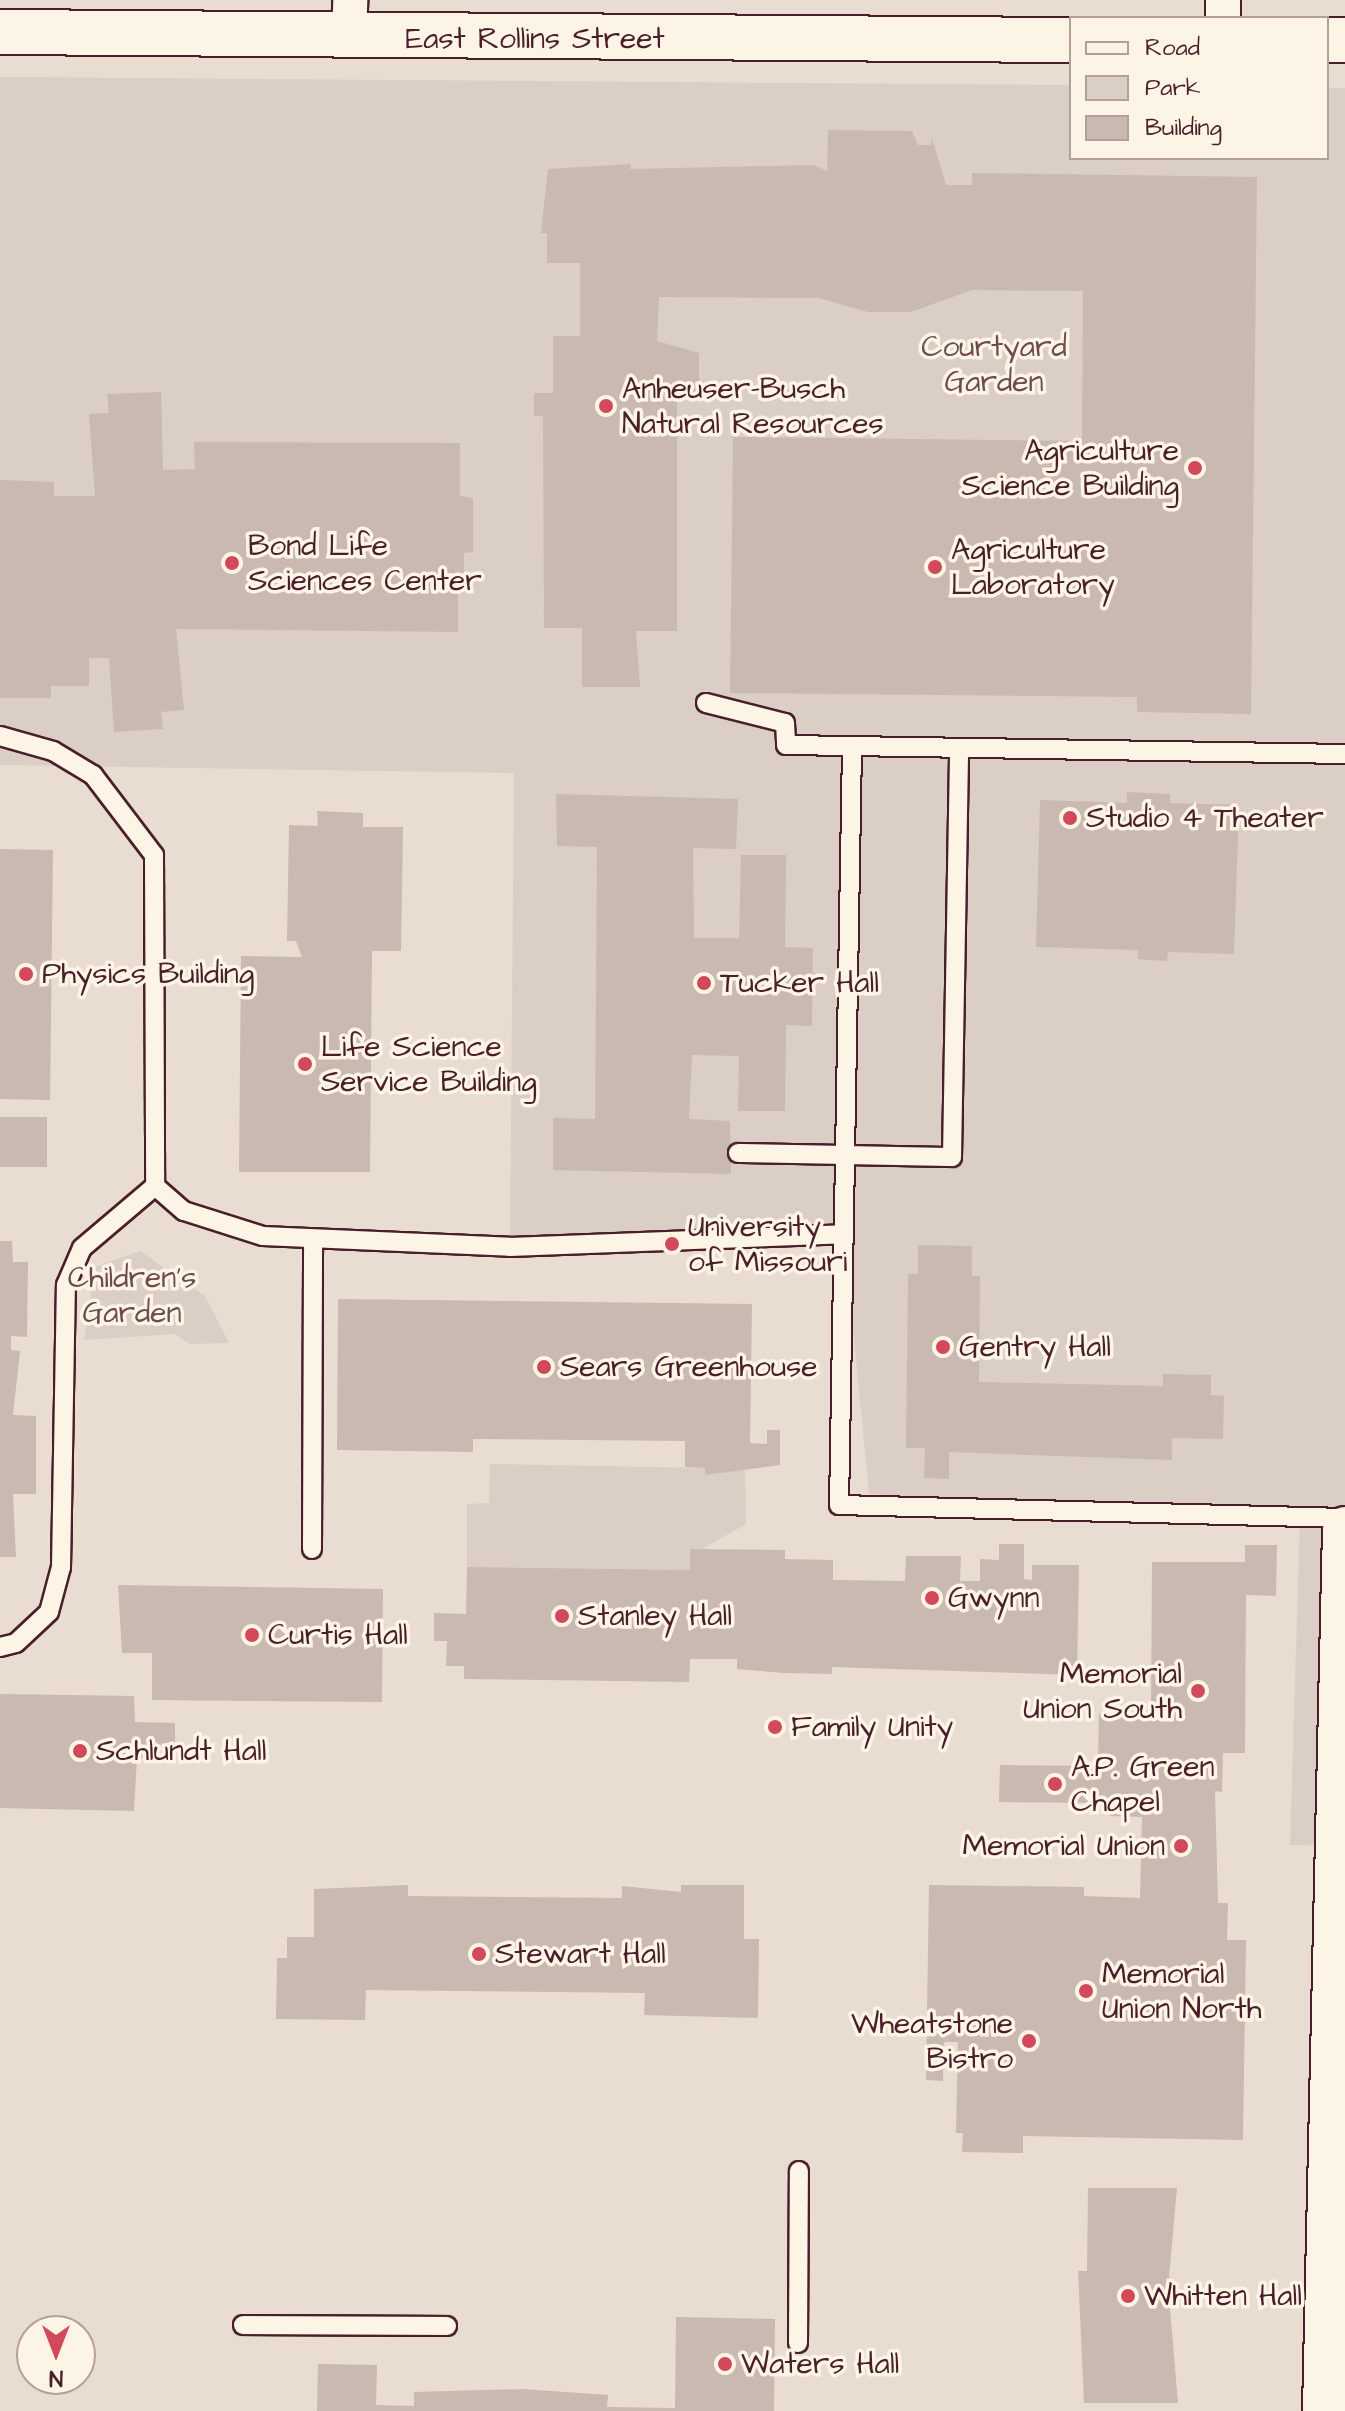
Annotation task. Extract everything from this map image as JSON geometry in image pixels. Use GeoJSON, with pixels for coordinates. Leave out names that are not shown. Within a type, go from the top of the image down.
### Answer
{"type":"FeatureCollection","features":[{"type":"Feature","properties":{"kind":"street","name":"East Rollins Street"},"geometry":{"type":"LineString","coordinates":[[0,32],[350,19],[1069,40]]}},
{"type":"Feature","properties":{"kind":"street"},"geometry":{"type":"LineString","coordinates":[[1325,2411],[1345,1529]]}},
{"type":"Feature","properties":{"kind":"lane"},"geometry":{"type":"LineString","coordinates":[[706,703],[785,723],[786,745],[1345,754]]}},
{"type":"Feature","properties":{"kind":"lane"},"geometry":{"type":"LineString","coordinates":[[0,736],[53,751],[93,775],[154,855],[155,1186],[184,1211],[214,1224],[313,1239],[575,1248],[844,1234]]}},
{"type":"Feature","properties":{"kind":"lane"},"geometry":{"type":"LineString","coordinates":[[852,747],[839,1505],[1345,1518]]}},
{"type":"Feature","properties":{"kind":"lane"},"geometry":{"type":"LineString","coordinates":[[738,1153],[952,1157],[959,749]]}},
{"type":"Feature","properties":{"kind":"lane"},"geometry":{"type":"LineString","coordinates":[[0,1647],[16,1643],[49,1612],[61,1567],[66,1285],[82,1248],[155,1186]]}},
{"type":"Feature","properties":{"kind":"lane"},"geometry":{"type":"LineString","coordinates":[[312,1549],[313,1239]]}},
{"type":"Feature","properties":{"kind":"lane"},"geometry":{"type":"LineString","coordinates":[[798,2343],[799,2171]]}},
{"type":"Feature","properties":{"kind":"lane"},"geometry":{"type":"LineString","coordinates":[[243,2325],[447,2326]]}},
{"type":"Feature","properties":{"kind":"shaded area","name":"University of Missouri"},"geometry":{"type":"Polygon","coordinates":[[[0,0],[1345,0],[1345,2411],[0,2411],[0,0]]]}},
{"type":"Feature","properties":{"kind":"green space","name":"Courtyard Garden"},"geometry":{"type":"Polygon","coordinates":[[[0,77],[1069,85],[1069,160],[1329,160],[1329,88],[1345,88],[1345,1846],[1290,1845],[1300,1517],[869,1494],[844,1234],[510,1247],[514,773],[0,765],[0,77]]]}},
{"type":"Feature","properties":{"kind":"green space","name":"Children's Garden"},"geometry":{"type":"Polygon","coordinates":[[[140,1251],[205,1296],[229,1343],[189,1344],[175,1334],[84,1340],[95,1267],[140,1251]]]}},
{"type":"Feature","properties":{"kind":"green space"},"geometry":{"type":"Polygon","coordinates":[[[490,1464],[705,1468],[706,1475],[745,1469],[746,1524],[702,1549],[690,1570],[467,1567],[467,1504],[489,1503],[490,1464]]]}},
{"type":"Feature","properties":{"kind":"building"},"geometry":{"type":"Polygon","coordinates":[[[828,130],[912,131],[918,145],[931,145],[932,138],[946,185],[972,185],[972,173],[1257,177],[1251,714],[1137,712],[1137,697],[730,693],[733,437],[1082,441],[1083,291],[972,290],[911,312],[868,312],[819,298],[659,297],[657,341],[699,353],[699,396],[677,396],[677,631],[636,631],[640,687],[582,687],[582,628],[544,628],[543,416],[534,416],[534,393],[553,393],[553,336],[580,336],[580,263],[547,263],[547,233],[541,233],[548,169],[631,164],[630,169],[814,165],[827,171],[828,130]]]}},
{"type":"Feature","properties":{"kind":"building","name":"Bond Life Sciences Center"},"geometry":{"type":"Polygon","coordinates":[[[161,392],[163,470],[195,469],[194,442],[460,443],[460,496],[473,498],[473,552],[464,553],[464,574],[458,575],[458,632],[176,629],[184,710],[161,712],[163,729],[114,732],[109,658],[89,658],[89,686],[51,686],[51,698],[0,698],[0,480],[54,482],[54,496],[95,496],[89,414],[109,413],[107,394],[161,392]]]}},
{"type":"Feature","properties":{"kind":"building"},"geometry":{"type":"Polygon","coordinates":[[[1127,792],[1170,794],[1170,803],[1239,805],[1234,954],[1168,952],[1167,961],[1138,959],[1138,950],[1036,947],[1040,800],[1127,803],[1127,792]]]}},
{"type":"Feature","properties":{"kind":"building","name":"Tucker Hall"},"geometry":{"type":"Polygon","coordinates":[[[556,794],[738,799],[736,849],[693,848],[694,938],[739,938],[741,855],[786,855],[785,947],[813,948],[812,1026],[786,1025],[785,1111],[738,1111],[739,1056],[692,1055],[689,1119],[730,1121],[731,1174],[553,1170],[553,1118],[595,1119],[597,847],[557,846],[556,794]]]}},
{"type":"Feature","properties":{"kind":"building","name":"Life Science Service Building"},"geometry":{"type":"Polygon","coordinates":[[[317,811],[363,813],[363,827],[403,827],[401,951],[372,951],[370,1172],[239,1172],[241,956],[302,957],[296,941],[287,941],[289,825],[318,826],[317,811]]]}},
{"type":"Feature","properties":{"kind":"building","name":"Physics Building"},"geometry":{"type":"Polygon","coordinates":[[[0,849],[53,850],[50,1100],[0,1099],[0,849]]]}},
{"type":"Feature","properties":{"kind":"building"},"geometry":{"type":"Polygon","coordinates":[[[0,1117],[47,1117],[47,1167],[0,1167],[0,1117]]]}},
{"type":"Feature","properties":{"kind":"building"},"geometry":{"type":"Polygon","coordinates":[[[0,1241],[12,1241],[13,1262],[28,1262],[27,1337],[11,1336],[11,1350],[20,1351],[13,1415],[36,1416],[36,1494],[13,1494],[16,1557],[0,1557],[0,1241]]]}},
{"type":"Feature","properties":{"kind":"building","name":"Gentry Hall"},"geometry":{"type":"Polygon","coordinates":[[[918,1245],[972,1246],[972,1276],[980,1276],[979,1382],[1163,1386],[1163,1374],[1211,1375],[1211,1395],[1224,1396],[1223,1439],[1172,1438],[1172,1460],[949,1452],[949,1479],[924,1478],[925,1448],[906,1448],[908,1274],[918,1274],[918,1245]]]}},
{"type":"Feature","properties":{"kind":"building","name":"Sears Greenhouse"},"geometry":{"type":"Polygon","coordinates":[[[338,1299],[752,1304],[750,1443],[767,1444],[767,1430],[780,1430],[780,1465],[705,1475],[705,1468],[685,1467],[685,1441],[473,1439],[473,1452],[337,1450],[338,1299]]]}},
{"type":"Feature","properties":{"kind":"building"},"geometry":{"type":"Polygon","coordinates":[[[999,1544],[1024,1544],[1024,1579],[1032,1580],[1032,1565],[1079,1565],[1077,1675],[832,1667],[832,1674],[784,1673],[737,1669],[737,1659],[690,1659],[689,1682],[464,1679],[464,1666],[446,1666],[447,1641],[434,1641],[434,1613],[466,1614],[467,1567],[690,1570],[690,1549],[785,1550],[785,1559],[833,1560],[833,1580],[905,1581],[906,1556],[961,1556],[960,1581],[980,1581],[980,1559],[999,1560],[999,1544]]]}},
{"type":"Feature","properties":{"kind":"building","name":"Memorial Union"},"geometry":{"type":"Polygon","coordinates":[[[1245,1545],[1277,1545],[1276,1596],[1246,1595],[1245,1753],[1223,1753],[1222,1792],[1215,1791],[1218,1903],[1228,1903],[1227,1940],[1246,1940],[1243,2140],[1023,2136],[1023,2153],[962,2152],[963,2133],[956,2133],[958,2042],[944,2042],[943,2081],[926,2080],[929,1885],[1084,1887],[1084,1896],[1140,1898],[1142,1817],[1110,1816],[1111,1803],[999,1802],[1000,1765],[1111,1766],[1098,1762],[1099,1713],[1151,1713],[1152,1562],[1245,1562],[1245,1545]]]}},
{"type":"Feature","properties":{"kind":"building","name":"Curtis Hall"},"geometry":{"type":"Polygon","coordinates":[[[118,1585],[383,1589],[382,1702],[152,1700],[152,1653],[122,1653],[118,1585]]]}},
{"type":"Feature","properties":{"kind":"building","name":"Schlundt Hall"},"geometry":{"type":"Polygon","coordinates":[[[0,1694],[134,1696],[135,1722],[175,1723],[175,1744],[160,1745],[159,1758],[137,1758],[134,1811],[0,1808],[0,1694]]]}},
{"type":"Feature","properties":{"kind":"building","name":"Stewart Hall"},"geometry":{"type":"Polygon","coordinates":[[[408,1885],[408,1896],[622,1898],[622,1886],[681,1892],[681,1885],[744,1885],[744,1939],[759,1939],[758,2018],[644,2015],[645,1993],[366,1990],[365,2020],[276,2019],[277,1958],[287,1958],[287,1937],[314,1937],[314,1889],[408,1885]]]}},
{"type":"Feature","properties":{"kind":"building","name":"Whitten Hall"},"geometry":{"type":"Polygon","coordinates":[[[1088,2188],[1177,2188],[1169,2277],[1178,2286],[1170,2308],[1178,2403],[1084,2403],[1078,2271],[1087,2271],[1088,2188]]]}},
{"type":"Feature","properties":{"kind":"building","name":"Waters Hall"},"geometry":{"type":"Polygon","coordinates":[[[676,2317],[775,2319],[774,2411],[317,2411],[318,2364],[377,2365],[376,2405],[414,2406],[414,2392],[522,2389],[608,2395],[607,2407],[675,2408],[676,2317]]]}},
{"type":"Feature","properties":{"kind":"place","name":"Anheuser-Busch Natural Resources"},"geometry":{"type":"Point","coordinates":[606,406]}},
{"type":"Feature","properties":{"kind":"place","name":"Agriculture Science Building"},"geometry":{"type":"Point","coordinates":[1195,468]}},
{"type":"Feature","properties":{"kind":"place","name":"Bond Life Sciences Center"},"geometry":{"type":"Point","coordinates":[232,563]}},
{"type":"Feature","properties":{"kind":"place","name":"Agriculture Laboratory"},"geometry":{"type":"Point","coordinates":[935,567]}},
{"type":"Feature","properties":{"kind":"place","name":"Studio 4 Theater"},"geometry":{"type":"Point","coordinates":[1070,818]}},
{"type":"Feature","properties":{"kind":"place","name":"Physics Building"},"geometry":{"type":"Point","coordinates":[26,974]}},
{"type":"Feature","properties":{"kind":"place","name":"Tucker Hall"},"geometry":{"type":"Point","coordinates":[704,983]}},
{"type":"Feature","properties":{"kind":"place","name":"Life Science Service Building"},"geometry":{"type":"Point","coordinates":[305,1064]}},
{"type":"Feature","properties":{"kind":"place","name":"University of Missouri"},"geometry":{"type":"Point","coordinates":[672,1244]}},
{"type":"Feature","properties":{"kind":"place","name":"Gentry Hall"},"geometry":{"type":"Point","coordinates":[943,1347]}},
{"type":"Feature","properties":{"kind":"place","name":"Sears Greenhouse"},"geometry":{"type":"Point","coordinates":[544,1367]}},
{"type":"Feature","properties":{"kind":"place","name":"Gwynn"},"geometry":{"type":"Point","coordinates":[932,1598]}},
{"type":"Feature","properties":{"kind":"place","name":"Stanley Hall"},"geometry":{"type":"Point","coordinates":[562,1616]}},
{"type":"Feature","properties":{"kind":"place","name":"Curtis Hall"},"geometry":{"type":"Point","coordinates":[252,1635]}},
{"type":"Feature","properties":{"kind":"place","name":"Memorial Union South"},"geometry":{"type":"Point","coordinates":[1198,1691]}},
{"type":"Feature","properties":{"kind":"place","name":"Family Unity"},"geometry":{"type":"Point","coordinates":[775,1727]}},
{"type":"Feature","properties":{"kind":"place","name":"Schlundt Hall"},"geometry":{"type":"Point","coordinates":[80,1751]}},
{"type":"Feature","properties":{"kind":"place","name":"A.P. Green Chapel"},"geometry":{"type":"Point","coordinates":[1055,1784]}},
{"type":"Feature","properties":{"kind":"place","name":"Memorial Union"},"geometry":{"type":"Point","coordinates":[1181,1846]}},
{"type":"Feature","properties":{"kind":"place","name":"Stewart Hall"},"geometry":{"type":"Point","coordinates":[479,1954]}},
{"type":"Feature","properties":{"kind":"place","name":"Memorial Union North"},"geometry":{"type":"Point","coordinates":[1086,1991]}},
{"type":"Feature","properties":{"kind":"place","name":"Wheatstone Bistro"},"geometry":{"type":"Point","coordinates":[1029,2041]}},
{"type":"Feature","properties":{"kind":"place","name":"Whitten Hall"},"geometry":{"type":"Point","coordinates":[1128,2296]}},
{"type":"Feature","properties":{"kind":"place","name":"Waters Hall"},"geometry":{"type":"Point","coordinates":[725,2364]}}]}
